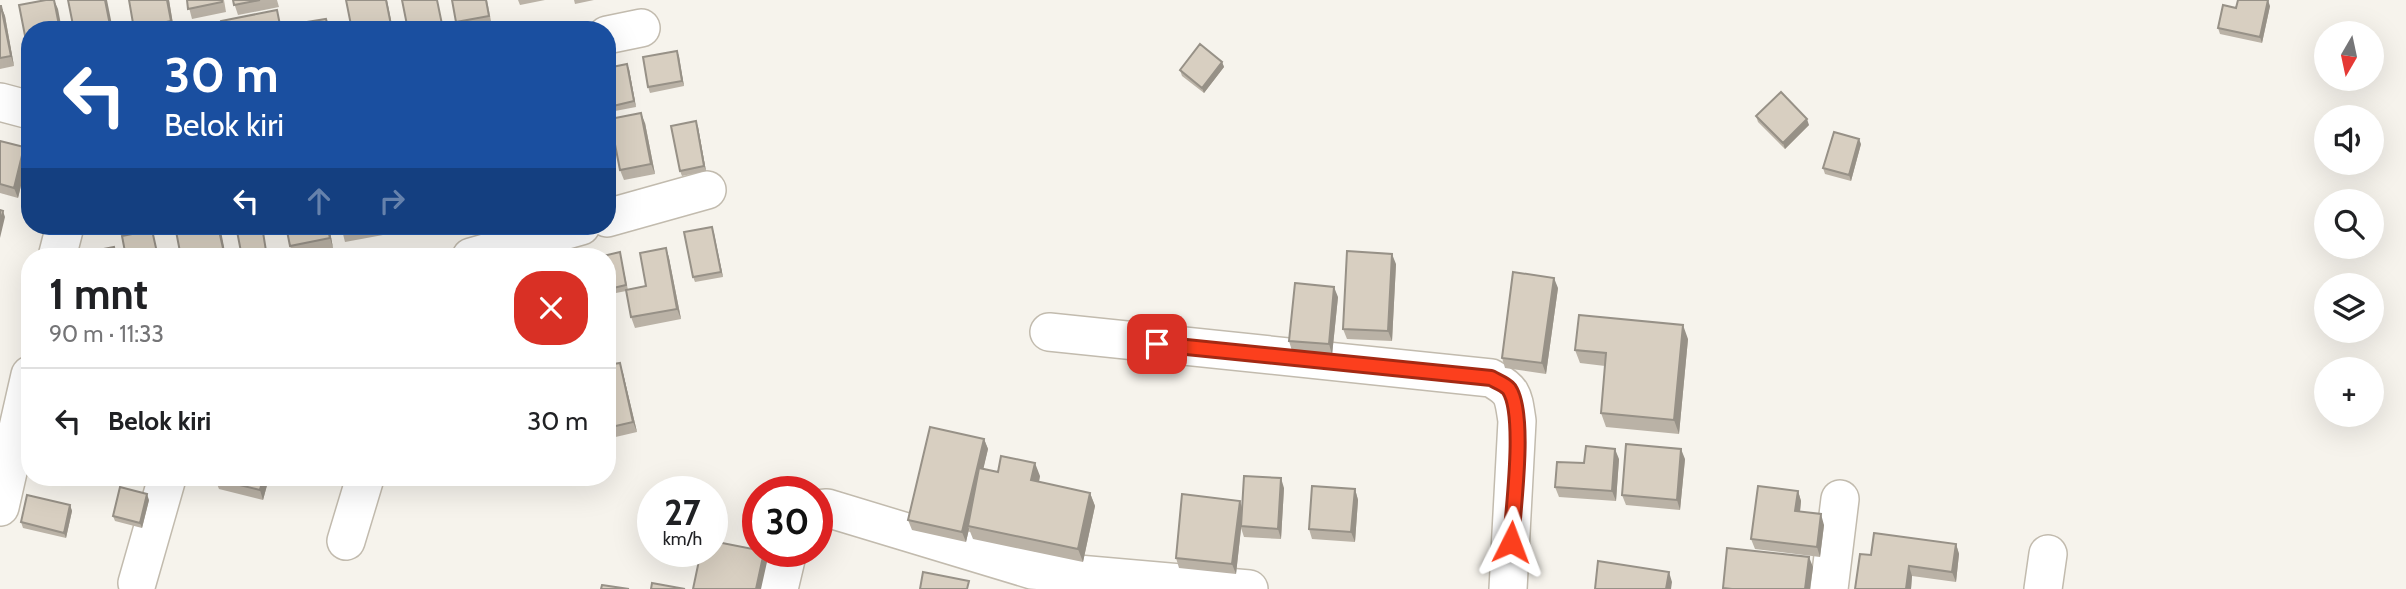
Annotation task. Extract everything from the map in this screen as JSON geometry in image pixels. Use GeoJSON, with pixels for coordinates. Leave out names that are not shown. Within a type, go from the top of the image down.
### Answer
{"type":"FeatureCollection","features":[{"type":"Feature","properties":{"kind":"street"},"geometry":{"type":"LineString","coordinates":[[0,102],[21,108]]}},
{"type":"Feature","properties":{"kind":"street"},"geometry":{"type":"LineString","coordinates":[[616,215],[707,190]]}},
{"type":"Feature","properties":{"kind":"street"},"geometry":{"type":"LineString","coordinates":[[503,248],[550,235]]}},
{"type":"Feature","properties":{"kind":"street"},"geometry":{"type":"LineString","coordinates":[[1049,332],[1491,378],[1508,387],[1514,401],[1517,421],[1508,589]]}},
{"type":"Feature","properties":{"kind":"street"},"geometry":{"type":"LineString","coordinates":[[0,507],[21,415]]}},
{"type":"Feature","properties":{"kind":"street"},"geometry":{"type":"LineString","coordinates":[[137,583],[165,486]]}},
{"type":"Feature","properties":{"kind":"street"},"geometry":{"type":"LineString","coordinates":[[346,541],[363,486]]}},
{"type":"Feature","properties":{"kind":"street"},"geometry":{"type":"LineString","coordinates":[[1829,589],[1840,499]]}},
{"type":"Feature","properties":{"kind":"street"},"geometry":{"type":"LineString","coordinates":[[833,510],[1032,570],[1249,589]]}},
{"type":"Feature","properties":{"kind":"street"},"geometry":{"type":"LineString","coordinates":[[779,589],[784,567]]}},
{"type":"Feature","properties":{"kind":"building"},"geometry":{"type":"Polygon","coordinates":[[[54,0],[58,21],[22,21],[19,5],[54,0]]]}},
{"type":"Feature","properties":{"kind":"building"},"geometry":{"type":"Polygon","coordinates":[[[68,0],[105,0],[109,21],[72,21],[68,0]]]}},
{"type":"Feature","properties":{"kind":"building"},"geometry":{"type":"Polygon","coordinates":[[[129,0],[167,0],[171,21],[133,21],[129,0]]]}},
{"type":"Feature","properties":{"kind":"building"},"geometry":{"type":"Polygon","coordinates":[[[187,0],[222,0],[222,2],[188,9],[187,0]]]}},
{"type":"Feature","properties":{"kind":"building"},"geometry":{"type":"Polygon","coordinates":[[[233,0],[260,0],[234,5],[233,0]]]}},
{"type":"Feature","properties":{"kind":"building"},"geometry":{"type":"Polygon","coordinates":[[[346,0],[386,0],[390,21],[350,21],[346,0]]]}},
{"type":"Feature","properties":{"kind":"building"},"geometry":{"type":"Polygon","coordinates":[[[402,0],[437,0],[441,21],[406,21],[402,0]]]}},
{"type":"Feature","properties":{"kind":"building"},"geometry":{"type":"Polygon","coordinates":[[[452,0],[486,0],[489,16],[456,21],[452,0]]]}},
{"type":"Feature","properties":{"kind":"building"},"geometry":{"type":"Polygon","coordinates":[[[2238,0],[2268,0],[2260,37],[2218,28],[2223,5],[2236,8],[2238,0]]]}},
{"type":"Feature","properties":{"kind":"building"},"geometry":{"type":"Polygon","coordinates":[[[0,6],[11,56],[0,58],[0,6]]]}},
{"type":"Feature","properties":{"kind":"building"},"geometry":{"type":"Polygon","coordinates":[[[277,10],[279,21],[221,21],[277,10]]]}},
{"type":"Feature","properties":{"kind":"building"},"geometry":{"type":"Polygon","coordinates":[[[1200,44],[1222,62],[1202,88],[1180,70],[1200,44]]]}},
{"type":"Feature","properties":{"kind":"building"},"geometry":{"type":"Polygon","coordinates":[[[677,51],[682,81],[648,87],[643,57],[677,51]]]}},
{"type":"Feature","properties":{"kind":"building"},"geometry":{"type":"Polygon","coordinates":[[[627,64],[634,101],[616,105],[616,66],[627,64]]]}},
{"type":"Feature","properties":{"kind":"building"},"geometry":{"type":"Polygon","coordinates":[[[1781,92],[1807,119],[1783,143],[1756,116],[1781,92]]]}},
{"type":"Feature","properties":{"kind":"building"},"geometry":{"type":"Polygon","coordinates":[[[641,113],[651,164],[620,170],[616,150],[616,118],[641,113]]]}},
{"type":"Feature","properties":{"kind":"building"},"geometry":{"type":"Polygon","coordinates":[[[696,121],[704,166],[680,171],[671,126],[696,121]]]}},
{"type":"Feature","properties":{"kind":"building"},"geometry":{"type":"Polygon","coordinates":[[[1834,132],[1859,139],[1849,175],[1823,168],[1834,132]]]}},
{"type":"Feature","properties":{"kind":"building"},"geometry":{"type":"Polygon","coordinates":[[[0,141],[21,146],[21,159],[14,188],[0,184],[0,141]]]}},
{"type":"Feature","properties":{"kind":"building"},"geometry":{"type":"Polygon","coordinates":[[[712,227],[721,272],[693,277],[684,232],[712,227]]]}},
{"type":"Feature","properties":{"kind":"building"},"geometry":{"type":"Polygon","coordinates":[[[153,235],[156,248],[124,248],[122,236],[153,235]]]}},
{"type":"Feature","properties":{"kind":"building"},"geometry":{"type":"Polygon","coordinates":[[[177,235],[220,235],[223,248],[179,248],[177,235]]]}},
{"type":"Feature","properties":{"kind":"building"},"geometry":{"type":"Polygon","coordinates":[[[238,235],[263,235],[266,248],[240,248],[238,235]]]}},
{"type":"Feature","properties":{"kind":"building"},"geometry":{"type":"Polygon","coordinates":[[[288,235],[329,235],[330,238],[290,246],[288,235]]]}},
{"type":"Feature","properties":{"kind":"building"},"geometry":{"type":"Polygon","coordinates":[[[666,248],[677,309],[631,317],[626,290],[646,286],[640,253],[666,248]]]}},
{"type":"Feature","properties":{"kind":"building"},"geometry":{"type":"Polygon","coordinates":[[[1347,251],[1392,254],[1388,331],[1343,329],[1347,251]]]}},
{"type":"Feature","properties":{"kind":"building"},"geometry":{"type":"Polygon","coordinates":[[[620,252],[626,285],[616,287],[616,253],[620,252]]]}},
{"type":"Feature","properties":{"kind":"building"},"geometry":{"type":"Polygon","coordinates":[[[1513,272],[1554,278],[1542,363],[1502,358],[1513,272]]]}},
{"type":"Feature","properties":{"kind":"building"},"geometry":{"type":"Polygon","coordinates":[[[1295,283],[1334,287],[1329,344],[1289,341],[1295,283]]]}},
{"type":"Feature","properties":{"kind":"building"},"geometry":{"type":"Polygon","coordinates":[[[1579,315],[1683,325],[1674,420],[1601,413],[1606,353],[1575,350],[1579,315]]]}},
{"type":"Feature","properties":{"kind":"building"},"geometry":{"type":"Polygon","coordinates":[[[620,363],[633,422],[616,426],[616,364],[620,363]]]}},
{"type":"Feature","properties":{"kind":"building"},"geometry":{"type":"Polygon","coordinates":[[[930,427],[984,439],[962,532],[908,520],[930,427]]]}},
{"type":"Feature","properties":{"kind":"building"},"geometry":{"type":"Polygon","coordinates":[[[1626,444],[1681,449],[1677,500],[1622,495],[1626,444]]]}},
{"type":"Feature","properties":{"kind":"building"},"geometry":{"type":"Polygon","coordinates":[[[1586,446],[1615,449],[1612,491],[1555,487],[1557,462],[1584,463],[1586,446]]]}},
{"type":"Feature","properties":{"kind":"building"},"geometry":{"type":"Polygon","coordinates":[[[1001,456],[1035,463],[1031,480],[1090,493],[1078,549],[968,526],[979,468],[998,472],[1001,456]]]}},
{"type":"Feature","properties":{"kind":"building"},"geometry":{"type":"Polygon","coordinates":[[[1244,476],[1281,478],[1278,529],[1241,526],[1244,476]]]}},
{"type":"Feature","properties":{"kind":"building"},"geometry":{"type":"Polygon","coordinates":[[[244,486],[261,486],[260,490],[244,486]]]}},
{"type":"Feature","properties":{"kind":"building"},"geometry":{"type":"Polygon","coordinates":[[[1312,486],[1355,489],[1351,532],[1309,529],[1312,486]]]}},
{"type":"Feature","properties":{"kind":"building"},"geometry":{"type":"Polygon","coordinates":[[[1758,486],[1798,491],[1795,511],[1821,514],[1817,547],[1751,539],[1758,486]]]}},
{"type":"Feature","properties":{"kind":"building"},"geometry":{"type":"Polygon","coordinates":[[[120,487],[147,494],[140,523],[113,516],[120,487]]]}},
{"type":"Feature","properties":{"kind":"building"},"geometry":{"type":"Polygon","coordinates":[[[1182,494],[1240,501],[1232,564],[1176,558],[1182,494]]]}},
{"type":"Feature","properties":{"kind":"building"},"geometry":{"type":"Polygon","coordinates":[[[27,495],[70,505],[64,533],[21,522],[27,495]]]}},
{"type":"Feature","properties":{"kind":"building"},"geometry":{"type":"Polygon","coordinates":[[[1874,533],[1956,544],[1952,572],[1909,566],[1906,589],[1855,589],[1860,554],[1871,555],[1874,533]]]}},
{"type":"Feature","properties":{"kind":"building"},"geometry":{"type":"Polygon","coordinates":[[[728,544],[742,547],[742,567],[761,567],[756,589],[693,589],[698,567],[728,567],[728,544]]]}},
{"type":"Feature","properties":{"kind":"building"},"geometry":{"type":"Polygon","coordinates":[[[1727,548],[1809,557],[1805,589],[1723,588],[1727,548]]]}},
{"type":"Feature","properties":{"kind":"building"},"geometry":{"type":"Polygon","coordinates":[[[1598,561],[1669,572],[1666,589],[1595,589],[1598,561]]]}},
{"type":"Feature","properties":{"kind":"building"},"geometry":{"type":"Polygon","coordinates":[[[923,572],[969,581],[967,589],[920,589],[923,572]]]}},
{"type":"Feature","properties":{"kind":"building"},"geometry":{"type":"Polygon","coordinates":[[[652,583],[685,589],[651,589],[652,583]]]}},
{"type":"Feature","properties":{"kind":"building"},"geometry":{"type":"Polygon","coordinates":[[[602,585],[629,589],[601,589],[602,585]]]}},
{"type":"Feature","properties":{"kind":"route"},"geometry":{"type":"LineString","coordinates":[[1157,344],[1491,378],[1508,387],[1514,401],[1517,421],[1511,542]]}}]}
